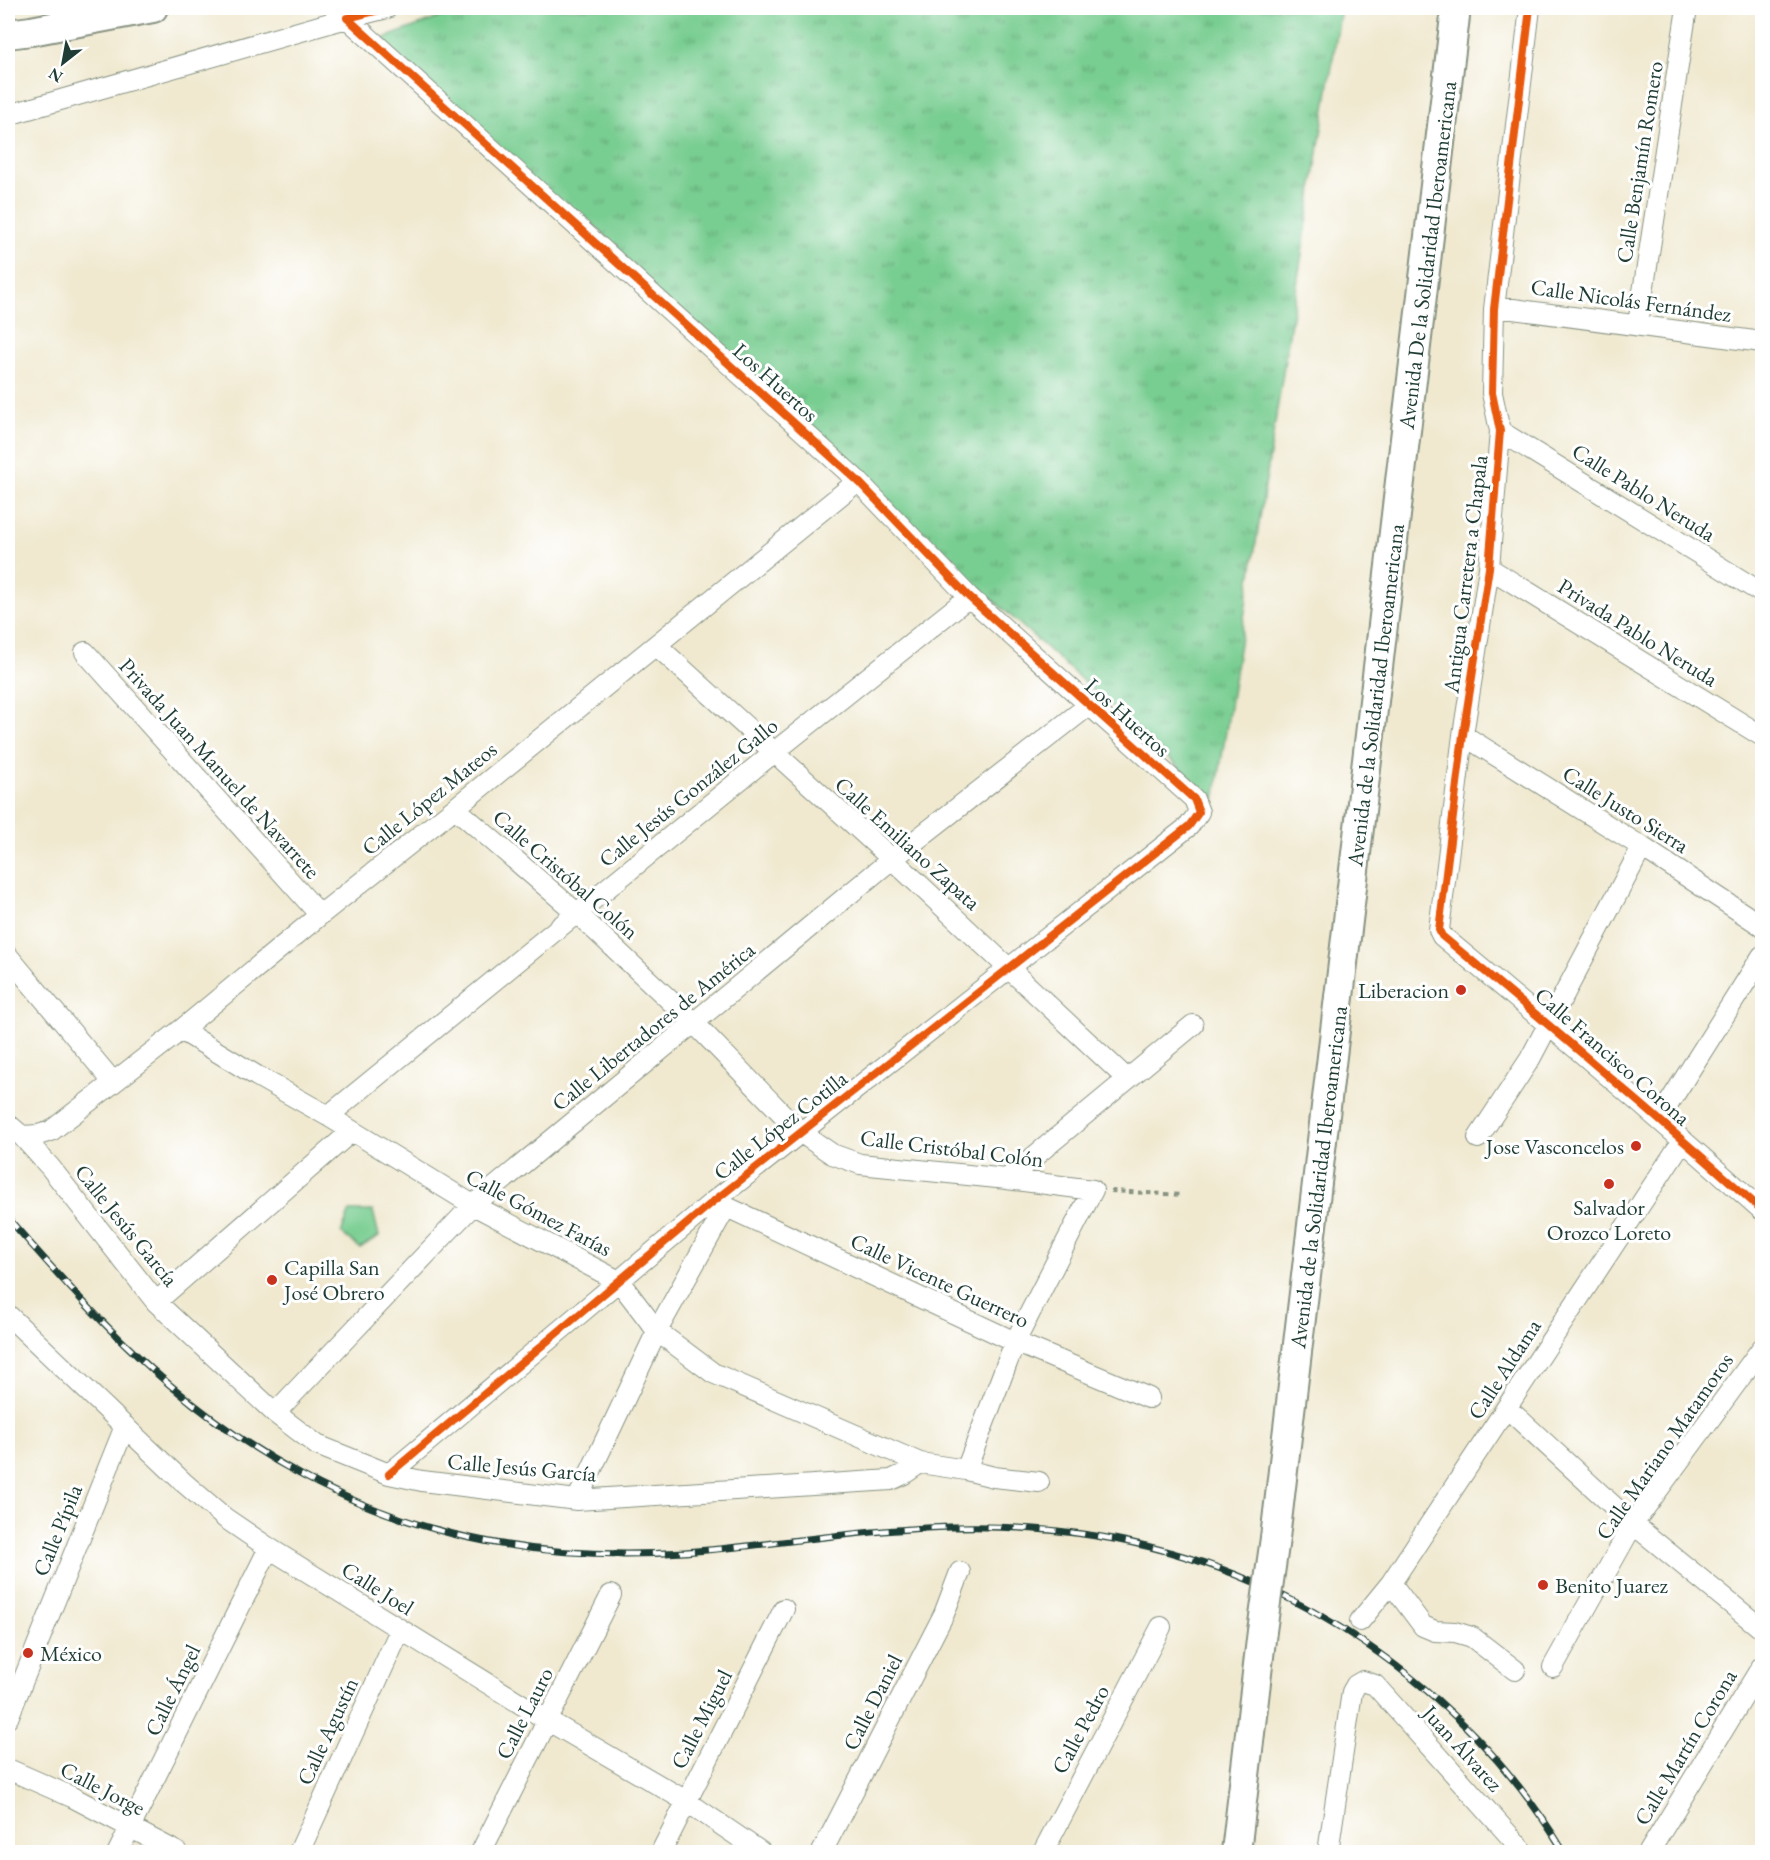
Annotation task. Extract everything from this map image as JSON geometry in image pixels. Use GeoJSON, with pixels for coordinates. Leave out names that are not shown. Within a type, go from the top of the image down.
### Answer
{"type":"FeatureCollection","features":[{"type":"Feature","properties":{"kind":"highway"},"geometry":{"type":"LineString","coordinates":[[8,34],[153,8]]}},
{"type":"Feature","properties":{"kind":"highway","name":"Avenida De la Solidaridad Iberoamericana"},"geometry":{"type":"LineString","coordinates":[[1398,502],[1456,8]]}},
{"type":"Feature","properties":{"kind":"highway","name":"Avenida de la Solidaridad Iberoamericana"},"geometry":{"type":"LineString","coordinates":[[1236,1852],[1398,502]]}},
{"type":"Feature","properties":{"kind":"street"},"geometry":{"type":"LineString","coordinates":[[8,115],[387,8]]}},
{"type":"Feature","properties":{"kind":"street","name":"Antigua Carretera a Chapala"},"geometry":{"type":"LineString","coordinates":[[1438,930],[1463,735],[1489,568],[1500,431],[1492,393],[1494,309],[1530,8]]}},
{"type":"Feature","properties":{"kind":"street","name":"Calle Benjamín Romero"},"geometry":{"type":"LineString","coordinates":[[1638,324],[1687,8]]}},
{"type":"Feature","properties":{"kind":"street","name":"Los Huertos"},"geometry":{"type":"LineString","coordinates":[[348,18],[858,481],[969,597],[1194,799],[1199,812]]}},
{"type":"Feature","properties":{"kind":"street","name":"Calle Nicolás Fernández"},"geometry":{"type":"LineString","coordinates":[[1494,309],[1513,309],[1638,324],[1762,342]]}},
{"type":"Feature","properties":{"kind":"street","name":"Calle Pablo Neruda"},"geometry":{"type":"LineString","coordinates":[[1500,431],[1762,593]]}},
{"type":"Feature","properties":{"kind":"street","name":"Calle López Mateos"},"geometry":{"type":"LineString","coordinates":[[15,1130],[38,1135],[51,1131],[181,1030],[858,481]]}},
{"type":"Feature","properties":{"kind":"street","name":"Privada Pablo Neruda"},"geometry":{"type":"LineString","coordinates":[[1489,568],[1762,736]]}},
{"type":"Feature","properties":{"kind":"street","name":"Calle Jesús González Gallo"},"geometry":{"type":"LineString","coordinates":[[328,1116],[773,753],[969,597]]}},
{"type":"Feature","properties":{"kind":"street","name":"Calle Emiliano Zapata"},"geometry":{"type":"LineString","coordinates":[[656,645],[892,860],[1127,1079]]}},
{"type":"Feature","properties":{"kind":"street","name":"Privada Juan Manuel de Navarrete"},"geometry":{"type":"LineString","coordinates":[[85,652],[320,915]]}},
{"type":"Feature","properties":{"kind":"street","name":"Calle Libertadores de América"},"geometry":{"type":"LineString","coordinates":[[275,1413],[472,1206],[892,860],[1088,706]]}},
{"type":"Feature","properties":{"kind":"street","name":"Calle Justo Sierra"},"geometry":{"type":"LineString","coordinates":[[1463,735],[1642,847],[1762,926]]}},
{"type":"Feature","properties":{"kind":"street","name":"Calle Cristóbal Colón"},"geometry":{"type":"LineString","coordinates":[[455,808],[578,914],[695,1024],[800,1132],[832,1154],[860,1164],[1093,1190]]}},
{"type":"Feature","properties":{"kind":"street","name":"Calle López Cotilla"},"geometry":{"type":"LineString","coordinates":[[389,1474],[619,1281],[720,1204],[800,1132],[1189,826],[1199,812]]}},
{"type":"Feature","properties":{"kind":"street"},"geometry":{"type":"LineString","coordinates":[[1478,1138],[1530,1059],[1642,847]]}},
{"type":"Feature","properties":{"kind":"street","name":"Calle Francisco Corona"},"geometry":{"type":"LineString","coordinates":[[1438,930],[1442,936],[1548,1023],[1762,1210]]}},
{"type":"Feature","properties":{"kind":"street"},"geometry":{"type":"LineString","coordinates":[[1659,1119],[1762,956]]}},
{"type":"Feature","properties":{"kind":"street"},"geometry":{"type":"LineString","coordinates":[[8,957],[113,1082]]}},
{"type":"Feature","properties":{"kind":"street"},"geometry":{"type":"LineString","coordinates":[[1007,1179],[1193,1025]]}},
{"type":"Feature","properties":{"kind":"street","name":"Calle Gómez Farías"},"geometry":{"type":"LineString","coordinates":[[181,1030],[328,1116],[472,1206],[619,1281],[657,1331],[713,1373],[920,1463],[966,1470],[994,1478],[1039,1482]]}},
{"type":"Feature","properties":{"kind":"street","name":"Calle Jesús García"},"geometry":{"type":"LineString","coordinates":[[15,1130],[50,1167],[156,1302],[275,1413],[317,1445],[389,1474],[422,1481],[577,1500],[891,1480],[920,1463]]}},
{"type":"Feature","properties":{"kind":"street"},"geometry":{"type":"LineString","coordinates":[[156,1302],[352,1131]]}},
{"type":"Feature","properties":{"kind":"street","name":"Calle Aldama"},"geometry":{"type":"LineString","coordinates":[[1360,1621],[1391,1583],[1683,1140]]}},
{"type":"Feature","properties":{"kind":"street"},"geometry":{"type":"LineString","coordinates":[[966,1470],[1015,1342],[1093,1190]]}},
{"type":"Feature","properties":{"kind":"street"},"geometry":{"type":"LineString","coordinates":[[577,1500],[720,1204]]}},
{"type":"Feature","properties":{"kind":"street","name":"Calle Vicente Guerrero"},"geometry":{"type":"LineString","coordinates":[[720,1204],[1015,1342],[1149,1398]]}},
{"type":"Feature","properties":{"kind":"street","name":"Calle Joel"},"geometry":{"type":"LineString","coordinates":[[8,1318],[183,1482],[225,1518],[269,1548],[546,1720],[686,1801],[761,1852]]}},
{"type":"Feature","properties":{"kind":"street","name":"Calle Mariano Matamoros"},"geometry":{"type":"LineString","coordinates":[[1552,1667],[1633,1524],[1762,1348]]}},
{"type":"Feature","properties":{"kind":"street"},"geometry":{"type":"LineString","coordinates":[[1506,1408],[1633,1524],[1762,1629]]}},
{"type":"Feature","properties":{"kind":"street","name":"Calle Pípila"},"geometry":{"type":"LineString","coordinates":[[8,1718],[125,1426]]}},
{"type":"Feature","properties":{"kind":"street","name":"Calle Ángel"},"geometry":{"type":"LineString","coordinates":[[118,1852],[269,1548]]}},
{"type":"Feature","properties":{"kind":"street","name":"Calle Daniel"},"geometry":{"type":"LineString","coordinates":[[822,1852],[944,1614],[960,1572]]}},
{"type":"Feature","properties":{"kind":"street"},"geometry":{"type":"LineString","coordinates":[[1391,1583],[1423,1626],[1435,1631],[1455,1632],[1472,1637],[1515,1670]]}},
{"type":"Feature","properties":{"kind":"street","name":"Calle Lauro"},"geometry":{"type":"LineString","coordinates":[[482,1852],[546,1720],[611,1595]]}},
{"type":"Feature","properties":{"kind":"street","name":"Calle Miguel"},"geometry":{"type":"LineString","coordinates":[[660,1852],[784,1609]]}},
{"type":"Feature","properties":{"kind":"street","name":"Calle Pedro"},"geometry":{"type":"LineString","coordinates":[[1043,1852],[1161,1627]]}},
{"type":"Feature","properties":{"kind":"street","name":"Calle Agustín"},"geometry":{"type":"LineString","coordinates":[[299,1852],[400,1630]]}},
{"type":"Feature","properties":{"kind":"street","name":"Calle Martín Corona"},"geometry":{"type":"LineString","coordinates":[[1649,1852],[1762,1666]]}},
{"type":"Feature","properties":{"kind":"street","name":"Juan Álvarez"},"geometry":{"type":"LineString","coordinates":[[1328,1852],[1352,1692],[1356,1685],[1363,1681],[1375,1684],[1524,1852]]}},
{"type":"Feature","properties":{"kind":"street","name":"Calle Jorge"},"geometry":{"type":"LineString","coordinates":[[8,1769],[72,1797],[177,1852]]}},
{"type":"Feature","properties":{"kind":"path"},"geometry":{"type":"LineString","coordinates":[[1093,1190],[1182,1195]]}},
{"type":"Feature","properties":{"kind":"green space"},"geometry":{"type":"Polygon","coordinates":[[[464,8],[1341,8],[1215,800],[374,42],[464,8]]]}},
{"type":"Feature","properties":{"kind":"green space"},"geometry":{"type":"Polygon","coordinates":[[[350,1211],[373,1211],[379,1236],[360,1248],[341,1233],[350,1211]]]}},
{"type":"Feature","properties":{"kind":"railway"},"geometry":{"type":"LineString","coordinates":[[8,1218],[106,1325],[148,1366],[201,1410],[234,1434],[303,1476],[376,1510],[414,1523],[510,1546],[597,1554],[685,1552],[926,1528],[1033,1529],[1096,1536],[1167,1551],[1236,1575],[1302,1606],[1365,1643],[1423,1687],[1476,1737],[1523,1792],[1564,1852]]}},
{"type":"Feature","properties":{"kind":"cycle path"},"geometry":{"type":"LineString","coordinates":[[387,8],[347,18],[858,481],[969,597],[1194,799],[1199,812],[1189,826],[714,1201],[389,1474]]}},
{"type":"Feature","properties":{"kind":"cycle path"},"geometry":{"type":"LineString","coordinates":[[1530,8],[1494,309],[1492,393],[1500,431],[1489,568],[1463,735],[1439,930],[1442,936],[1762,1210]]}},
{"type":"Feature","properties":{"kind":"place","name":"Liberacion"},"geometry":{"type":"Point","coordinates":[1461,990]}},
{"type":"Feature","properties":{"kind":"place","name":"Jose Vasconcelos"},"geometry":{"type":"Point","coordinates":[1636,1146]}},
{"type":"Feature","properties":{"kind":"place","name":"Salvador Orozco Loreto"},"geometry":{"type":"Point","coordinates":[1609,1184]}},
{"type":"Feature","properties":{"kind":"place","name":"Capilla San José Obrero"},"geometry":{"type":"Point","coordinates":[272,1280]}},
{"type":"Feature","properties":{"kind":"place","name":"Benito Juarez"},"geometry":{"type":"Point","coordinates":[1543,1585]}},
{"type":"Feature","properties":{"kind":"place","name":"México"},"geometry":{"type":"Point","coordinates":[28,1653]}}]}
